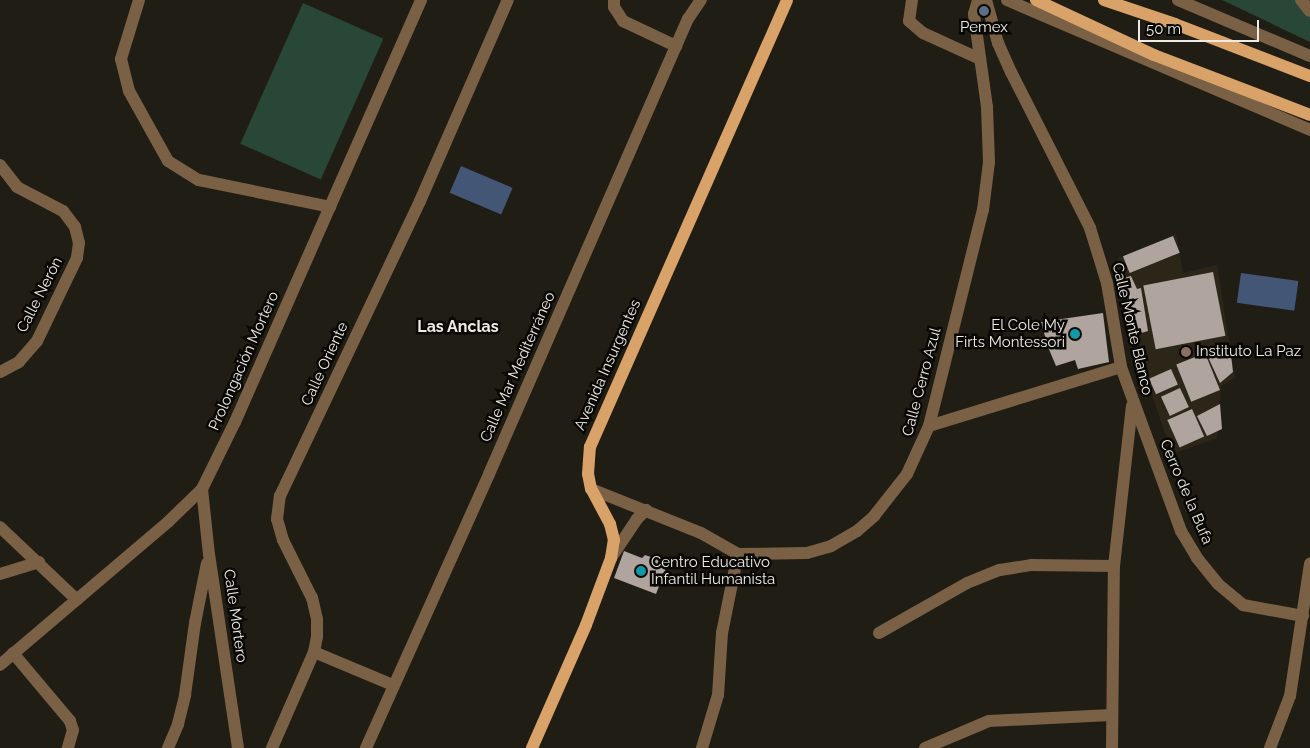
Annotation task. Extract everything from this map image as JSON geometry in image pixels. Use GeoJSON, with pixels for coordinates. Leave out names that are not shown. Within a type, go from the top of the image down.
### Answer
{"type":"FeatureCollection","features":[{"type":"Feature","properties":{"kind":"main road","name":"Avenida Insurgentes"},"geometry":{"type":"LineString","coordinates":[[532,748],[586,625],[611,558],[614,540],[610,524],[591,489],[588,474],[590,446],[787,0]]}},
{"type":"Feature","properties":{"kind":"main road"},"geometry":{"type":"LineString","coordinates":[[1036,0],[1154,55],[1310,115]]}},
{"type":"Feature","properties":{"kind":"main road"},"geometry":{"type":"LineString","coordinates":[[1104,0],[1175,24],[1310,76]]}},
{"type":"Feature","properties":{"kind":"street"},"geometry":{"type":"LineString","coordinates":[[139,0],[121,59],[129,91],[168,161],[199,180],[330,207]]}},
{"type":"Feature","properties":{"kind":"street","name":"Prolongación Mortero"},"geometry":{"type":"LineString","coordinates":[[0,665],[77,600],[202,489],[235,422],[421,0]]}},
{"type":"Feature","properties":{"kind":"street","name":"Calle Oriente"},"geometry":{"type":"LineString","coordinates":[[272,748],[314,652],[317,619],[312,598],[281,533],[277,519],[280,496],[420,202],[508,0]]}},
{"type":"Feature","properties":{"kind":"street"},"geometry":{"type":"LineString","coordinates":[[614,0],[614,7],[623,21],[676,46]]}},
{"type":"Feature","properties":{"kind":"street","name":"Calle Mar Mediterráneo"},"geometry":{"type":"LineString","coordinates":[[366,748],[489,474],[688,19],[701,0]]}},
{"type":"Feature","properties":{"kind":"street"},"geometry":{"type":"LineString","coordinates":[[912,0],[909,21],[923,33],[980,59]]}},
{"type":"Feature","properties":{"kind":"street","name":"Calle Cerro Azul"},"geometry":{"type":"LineString","coordinates":[[738,554],[807,553],[831,546],[857,531],[874,516],[907,474],[929,426],[983,210],[989,162],[987,107],[974,14],[978,0]]}},
{"type":"Feature","properties":{"kind":"street","name":"Calle Monte Blanco"},"geometry":{"type":"LineString","coordinates":[[986,0],[998,43],[1008,65],[1090,228],[1107,283],[1121,367],[1132,403],[1114,566],[1112,748]]}},
{"type":"Feature","properties":{"kind":"street"},"geometry":{"type":"LineString","coordinates":[[1007,0],[1310,130]]}},
{"type":"Feature","properties":{"kind":"street"},"geometry":{"type":"LineString","coordinates":[[1178,0],[1310,56]]}},
{"type":"Feature","properties":{"kind":"street"},"geometry":{"type":"LineString","coordinates":[[1300,0],[1310,11]]}},
{"type":"Feature","properties":{"kind":"street","name":"Calle Nerón"},"geometry":{"type":"LineString","coordinates":[[0,165],[17,187],[64,211],[75,227],[78,243],[77,258],[37,341],[19,362],[0,372]]}},
{"type":"Feature","properties":{"kind":"street"},"geometry":{"type":"LineString","coordinates":[[929,426],[1121,367]]}},
{"type":"Feature","properties":{"kind":"street","name":"Cerro de la Bufa"},"geometry":{"type":"LineString","coordinates":[[1132,403],[1181,531],[1197,558],[1218,584],[1242,605],[1303,616]]}},
{"type":"Feature","properties":{"kind":"street","name":"Calle Mortero"},"geometry":{"type":"LineString","coordinates":[[202,489],[209,554],[238,748]]}},
{"type":"Feature","properties":{"kind":"street"},"geometry":{"type":"LineString","coordinates":[[591,489],[701,533],[738,554],[722,633],[718,695],[702,748]]}},
{"type":"Feature","properties":{"kind":"street"},"geometry":{"type":"LineString","coordinates":[[611,558],[637,519],[646,510]]}},
{"type":"Feature","properties":{"kind":"street"},"geometry":{"type":"LineString","coordinates":[[0,527],[77,600]]}},
{"type":"Feature","properties":{"kind":"street"},"geometry":{"type":"LineString","coordinates":[[168,748],[178,724],[185,695],[195,623],[209,554]]}},
{"type":"Feature","properties":{"kind":"street"},"geometry":{"type":"LineString","coordinates":[[0,574],[39,562]]}},
{"type":"Feature","properties":{"kind":"street"},"geometry":{"type":"LineString","coordinates":[[1270,748],[1290,696],[1310,564]]}},
{"type":"Feature","properties":{"kind":"street"},"geometry":{"type":"LineString","coordinates":[[879,633],[967,584],[1000,570],[1031,565],[1114,566]]}},
{"type":"Feature","properties":{"kind":"street"},"geometry":{"type":"LineString","coordinates":[[314,652],[394,685]]}},
{"type":"Feature","properties":{"kind":"street"},"geometry":{"type":"LineString","coordinates":[[13,653],[70,721],[73,730],[68,748]]}},
{"type":"Feature","properties":{"kind":"street"},"geometry":{"type":"LineString","coordinates":[[925,748],[989,721],[1111,715]]}},
{"type":"Feature","properties":{"kind":"shaded area","name":"Instituto La Paz"},"geometry":{"type":"Polygon","coordinates":[[[1176,234],[1183,273],[1217,265],[1235,378],[1221,386],[1217,438],[1172,454],[1144,371],[1117,259],[1176,234]]]}},
{"type":"Feature","properties":{"kind":"green space"},"geometry":{"type":"Polygon","coordinates":[[[1222,0],[1310,0],[1310,42],[1222,0]]]}},
{"type":"Feature","properties":{"kind":"green space"},"geometry":{"type":"Polygon","coordinates":[[[303,3],[383,39],[321,179],[240,144],[303,3]]]}},
{"type":"Feature","properties":{"kind":"water"},"geometry":{"type":"Polygon","coordinates":[[[461,166],[513,188],[501,215],[450,193],[461,166]]]}},
{"type":"Feature","properties":{"kind":"water"},"geometry":{"type":"Polygon","coordinates":[[[1241,273],[1298,281],[1294,311],[1237,303],[1241,273]]]}},
{"type":"Feature","properties":{"kind":"building"},"geometry":{"type":"Polygon","coordinates":[[[1173,236],[1180,253],[1130,273],[1123,256],[1173,236]]]}},
{"type":"Feature","properties":{"kind":"building"},"geometry":{"type":"Polygon","coordinates":[[[1213,272],[1225,336],[1156,349],[1143,286],[1213,272]]]}},
{"type":"Feature","properties":{"kind":"building"},"geometry":{"type":"Polygon","coordinates":[[[1131,276],[1137,289],[1141,288],[1148,331],[1138,334],[1124,278],[1131,276]]]}},
{"type":"Feature","properties":{"kind":"building","name":"El Cole My Firts Montessori"},"geometry":{"type":"Polygon","coordinates":[[[1103,313],[1109,362],[1078,369],[1075,360],[1056,366],[1041,322],[1103,313]]]}},
{"type":"Feature","properties":{"kind":"building"},"geometry":{"type":"Polygon","coordinates":[[[1230,347],[1233,372],[1220,383],[1208,357],[1230,347]]]}},
{"type":"Feature","properties":{"kind":"building"},"geometry":{"type":"Polygon","coordinates":[[[1205,353],[1220,390],[1191,402],[1176,365],[1205,353]]]}},
{"type":"Feature","properties":{"kind":"building"},"geometry":{"type":"Polygon","coordinates":[[[1171,369],[1178,385],[1156,394],[1149,379],[1171,369]]]}},
{"type":"Feature","properties":{"kind":"building"},"geometry":{"type":"Polygon","coordinates":[[[1180,388],[1189,407],[1170,416],[1161,397],[1180,388]]]}},
{"type":"Feature","properties":{"kind":"building"},"geometry":{"type":"Polygon","coordinates":[[[1220,404],[1222,429],[1207,436],[1197,416],[1220,404]]]}},
{"type":"Feature","properties":{"kind":"building"},"geometry":{"type":"Polygon","coordinates":[[[1192,409],[1204,436],[1180,447],[1167,420],[1192,409]]]}},
{"type":"Feature","properties":{"kind":"building","name":"Centro Educativo Infantil Humanista"},"geometry":{"type":"Polygon","coordinates":[[[624,551],[642,558],[645,555],[668,563],[656,594],[614,578],[624,551]]]}},
{"type":"Feature","properties":{"kind":"place","name":"Pemex"},"geometry":{"type":"Point","coordinates":[984,11]}},
{"type":"Feature","properties":{"kind":"place","name":"El Cole My Firts Montessori"},"geometry":{"type":"Point","coordinates":[1075,334]}},
{"type":"Feature","properties":{"kind":"place","name":"Instituto La Paz"},"geometry":{"type":"Point","coordinates":[1186,352]}},
{"type":"Feature","properties":{"kind":"place","name":"Centro Educativo Infantil Humanista"},"geometry":{"type":"Point","coordinates":[641,571]}},
{"type":"Feature","properties":{"kind":"district","name":"Las Anclas"},"geometry":{"type":"Point","coordinates":[458,327]}}]}
